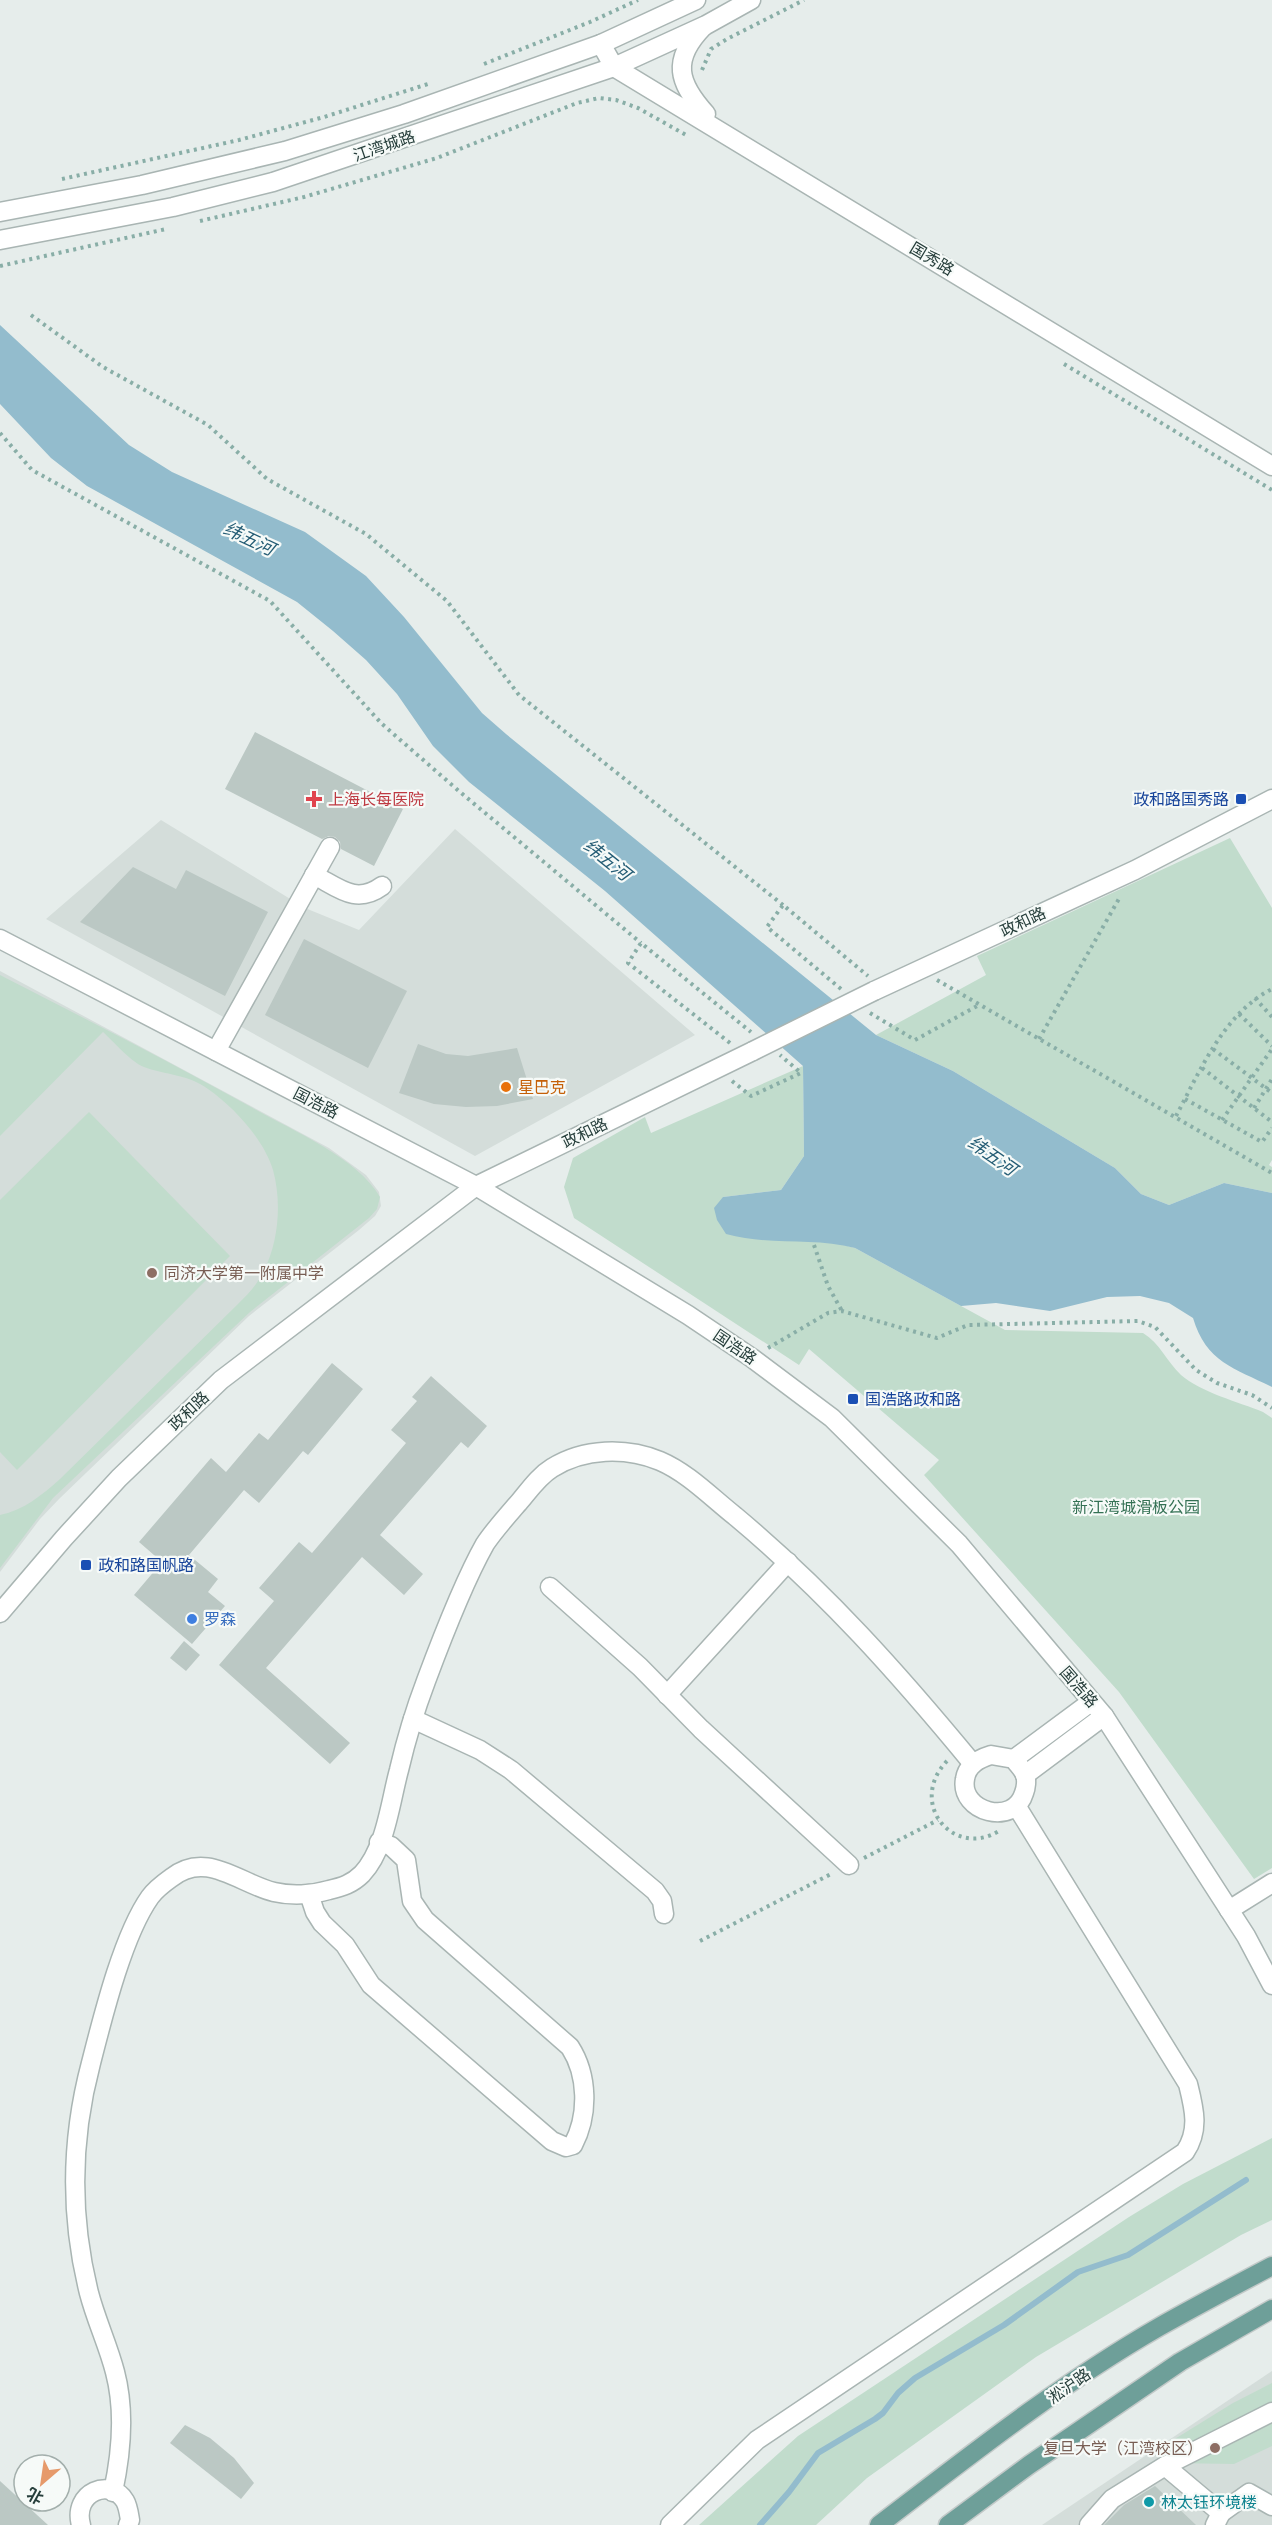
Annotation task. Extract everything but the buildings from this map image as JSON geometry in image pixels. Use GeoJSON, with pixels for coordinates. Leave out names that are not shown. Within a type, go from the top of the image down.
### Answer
{"type":"FeatureCollection","features":[{"type":"Feature","properties":{"kind":"main road","name":"淞沪路"},"geometry":{"type":"LineString","coordinates":[[879,2525],[998,2435],[1090,2370],[1158,2328],[1272,2266]]}},
{"type":"Feature","properties":{"kind":"main road"},"geometry":{"type":"LineString","coordinates":[[954,2523],[1029,2465],[1171,2368],[1272,2309]]}},
{"type":"Feature","properties":{"kind":"street","name":"江湾城路"},"geometry":{"type":"LineString","coordinates":[[0,212],[142,185],[285,152],[404,114],[601,44],[696,0]]}},
{"type":"Feature","properties":{"kind":"street","name":"江湾城路"},"geometry":{"type":"LineString","coordinates":[[0,240],[173,207],[273,182],[614,67],[706,25],[751,0]]}},
{"type":"Feature","properties":{"kind":"street"},"geometry":{"type":"LineString","coordinates":[[706,25],[688,47],[682,62],[682,78],[690,97],[719,129]]}},
{"type":"Feature","properties":{"kind":"street","name":"国秀路"},"geometry":{"type":"LineString","coordinates":[[601,44],[614,67],[1272,465]]}},
{"type":"Feature","properties":{"kind":"street","name":"政和路"},"geometry":{"type":"LineString","coordinates":[[0,1613],[119,1478],[221,1380],[476,1186],[718,1068],[752,1047],[1136,870],[1272,799]]}},
{"type":"Feature","properties":{"kind":"street"},"geometry":{"type":"LineString","coordinates":[[216,1051],[330,847]]}},
{"type":"Feature","properties":{"kind":"street"},"geometry":{"type":"LineString","coordinates":[[314,875],[350,894],[363,896],[382,886]]}},
{"type":"Feature","properties":{"kind":"street","name":"国浩路"},"geometry":{"type":"LineString","coordinates":[[0,939],[476,1186],[544,1226],[752,1358],[832,1418],[959,1544],[1104,1716],[1246,1936],[1272,1985]]}},
{"type":"Feature","properties":{"kind":"street"},"geometry":{"type":"LineString","coordinates":[[113,2492],[118,2472],[121,2404],[116,2376],[89,2294],[76,2224],[75,2156],[89,2069],[110,1994],[132,1934],[151,1895],[176,1874],[194,1866],[211,1866],[254,1886],[278,1893],[323,1892],[349,1884],[364,1872],[380,1842],[425,1682],[473,1568],[487,1541],[537,1480],[552,1467],[569,1460],[615,1451],[639,1454],[664,1463],[691,1481],[788,1562],[876,1649],[973,1764]]}},
{"type":"Feature","properties":{"kind":"street"},"geometry":{"type":"LineString","coordinates":[[667,1695],[788,1562]]}},
{"type":"Feature","properties":{"kind":"street"},"geometry":{"type":"LineString","coordinates":[[550,1587],[640,1667],[701,1729],[849,1865]]}},
{"type":"Feature","properties":{"kind":"street"},"geometry":{"type":"LineString","coordinates":[[1014,1759],[1091,1702]]}},
{"type":"Feature","properties":{"kind":"street"},"geometry":{"type":"LineString","coordinates":[[1025,1775],[1104,1716]]}},
{"type":"Feature","properties":{"kind":"street"},"geometry":{"type":"LineString","coordinates":[[413,1719],[480,1750],[511,1770],[656,1891],[662,1901],[664,1914]]}},
{"type":"Feature","properties":{"kind":"street"},"geometry":{"type":"LineString","coordinates":[[991,1755],[1014,1759],[1025,1775],[1026,1787],[1017,1807],[1008,1812],[994,1813],[980,1808],[969,1800],[965,1792],[965,1779],[973,1764],[991,1755]]}},
{"type":"Feature","properties":{"kind":"street"},"geometry":{"type":"LineString","coordinates":[[670,2525],[757,2440],[1185,2152],[1192,2142],[1195,2126],[1194,2107],[1188,2084],[1017,1807]]}},
{"type":"Feature","properties":{"kind":"street"},"geometry":{"type":"LineString","coordinates":[[309,1894],[315,1912],[322,1923],[345,1945],[371,1985],[552,2140],[566,2147],[573,2145],[577,2138],[585,2093],[582,2068],[570,2047],[425,1920],[411,1901],[406,1860],[391,1846],[380,1842]]}},
{"type":"Feature","properties":{"kind":"street"},"geometry":{"type":"LineString","coordinates":[[1229,1910],[1272,1883]]}},
{"type":"Feature","properties":{"kind":"street"},"geometry":{"type":"LineString","coordinates":[[1089,2525],[1112,2499],[1165,2466],[1272,2412]]}},
{"type":"Feature","properties":{"kind":"street"},"geometry":{"type":"LineString","coordinates":[[1165,2466],[1218,2519],[1249,2493],[1272,2506]]}},
{"type":"Feature","properties":{"kind":"street"},"geometry":{"type":"LineString","coordinates":[[81,2525],[79,2517],[84,2497],[92,2491],[99,2490],[113,2492],[126,2502],[130,2520],[128,2525]]}},
{"type":"Feature","properties":{"kind":"path"},"geometry":{"type":"LineString","coordinates":[[483,64],[590,22],[638,0]]}},
{"type":"Feature","properties":{"kind":"path"},"geometry":{"type":"LineString","coordinates":[[701,74],[705,58],[711,49],[804,0]]}},
{"type":"Feature","properties":{"kind":"path"},"geometry":{"type":"LineString","coordinates":[[58,180],[239,140],[324,117],[441,79]]}},
{"type":"Feature","properties":{"kind":"path"},"geometry":{"type":"LineString","coordinates":[[194,223],[358,183],[437,158],[577,103],[599,98],[628,103],[690,136]]}},
{"type":"Feature","properties":{"kind":"path"},"geometry":{"type":"LineString","coordinates":[[0,266],[172,228]]}},
{"type":"Feature","properties":{"kind":"path"},"geometry":{"type":"LineString","coordinates":[[31,315],[103,367],[208,425],[267,479],[366,534],[447,601],[519,695],[783,905],[878,989]]}},
{"type":"Feature","properties":{"kind":"path"},"geometry":{"type":"LineString","coordinates":[[1058,360],[1272,490]]}},
{"type":"Feature","properties":{"kind":"path"},"geometry":{"type":"LineString","coordinates":[[0,433],[32,470],[270,601],[382,724],[641,943],[752,1047]]}},
{"type":"Feature","properties":{"kind":"path"},"geometry":{"type":"LineString","coordinates":[[1039,1039],[1136,870]]}},
{"type":"Feature","properties":{"kind":"path"},"geometry":{"type":"LineString","coordinates":[[783,905],[767,927],[845,993]]}},
{"type":"Feature","properties":{"kind":"path"},"geometry":{"type":"LineString","coordinates":[[641,943],[628,963],[752,1047]]}},
{"type":"Feature","properties":{"kind":"path"},"geometry":{"type":"LineString","coordinates":[[929,965],[935,979],[944,986],[1176,1116],[1272,1173]]}},
{"type":"Feature","properties":{"kind":"path"},"geometry":{"type":"LineString","coordinates":[[1176,1116],[1213,1049],[1239,1014],[1255,998],[1272,989]]}},
{"type":"Feature","properties":{"kind":"path"},"geometry":{"type":"LineString","coordinates":[[1255,998],[1272,1017]]}},
{"type":"Feature","properties":{"kind":"path"},"geometry":{"type":"LineString","coordinates":[[863,1007],[915,1040],[978,1005]]}},
{"type":"Feature","properties":{"kind":"path"},"geometry":{"type":"LineString","coordinates":[[1222,1120],[1237,1095],[1272,1048],[1239,1014]]}},
{"type":"Feature","properties":{"kind":"path"},"geometry":{"type":"LineString","coordinates":[[1213,1049],[1272,1093]]}},
{"type":"Feature","properties":{"kind":"path"},"geometry":{"type":"LineString","coordinates":[[718,1068],[751,1096],[801,1072],[774,1051]]}},
{"type":"Feature","properties":{"kind":"path"},"geometry":{"type":"LineString","coordinates":[[1202,1068],[1272,1122]]}},
{"type":"Feature","properties":{"kind":"path"},"geometry":{"type":"LineString","coordinates":[[1254,1108],[1272,1079]]}},
{"type":"Feature","properties":{"kind":"path"},"geometry":{"type":"LineString","coordinates":[[1185,1099],[1263,1142],[1272,1128]]}},
{"type":"Feature","properties":{"kind":"path"},"geometry":{"type":"LineString","coordinates":[[814,1245],[828,1286],[842,1311]]}},
{"type":"Feature","properties":{"kind":"path"},"geometry":{"type":"LineString","coordinates":[[752,1358],[828,1313],[842,1311],[937,1338],[968,1325],[1138,1322],[1155,1327],[1196,1370],[1217,1383],[1252,1395],[1272,1407]]}},
{"type":"Feature","properties":{"kind":"path"},"geometry":{"type":"LineString","coordinates":[[700,1941],[938,1820]]}},
{"type":"Feature","properties":{"kind":"shaded area"},"geometry":{"type":"Polygon","coordinates":[[[161,820],[305,908],[359,930],[455,829],[695,1035],[475,1156],[46,919],[161,820]]]}},
{"type":"Feature","properties":{"kind":"shaded area","name":"同济大学第一附属中学"},"geometry":{"type":"Polygon","coordinates":[[[0,971],[329,1148],[366,1175],[379,1192],[381,1206],[375,1216],[359,1230],[249,1316],[59,1499],[40,1519],[0,1572],[0,971]]]}},
{"type":"Feature","properties":{"kind":"shaded area","name":"复旦大学（江湾校区）"},"geometry":{"type":"Polygon","coordinates":[[[1272,2371],[1272,2525],[1042,2525],[1272,2371]]]}},
{"type":"Feature","properties":{"kind":"green space"},"geometry":{"type":"Polygon","coordinates":[[[1230,838],[1272,908],[1272,1160],[1269,1165],[1272,1167],[1272,1193],[1224,1183],[1169,1205],[1141,1194],[1115,1168],[953,1071],[876,1035],[986,975],[977,956],[1230,838]]]}},
{"type":"Feature","properties":{"kind":"green space"},"geometry":{"type":"Polygon","coordinates":[[[0,975],[157,1056],[322,1146],[356,1169],[380,1197],[377,1209],[369,1218],[250,1312],[53,1498],[0,1568],[0,1515],[25,1506],[60,1479],[256,1284],[274,1244],[278,1199],[269,1159],[263,1147],[238,1115],[218,1096],[200,1084],[139,1065],[103,1032],[0,1136],[0,975]]]}},
{"type":"Feature","properties":{"kind":"green space","name":"新江湾城滑板公园"},"geometry":{"type":"Polygon","coordinates":[[[803,1066],[804,1156],[781,1190],[723,1197],[836,1243],[855,1248],[1005,1330],[1143,1333],[1154,1342],[1181,1375],[1198,1387],[1263,1412],[1272,1418],[1272,1868],[1254,1879],[1119,1692],[924,1475],[939,1460],[809,1349],[799,1365],[574,1218],[564,1187],[573,1158],[645,1117],[651,1133],[803,1066]]]}},
{"type":"Feature","properties":{"kind":"green space"},"geometry":{"type":"Polygon","coordinates":[[[89,1112],[230,1256],[17,1470],[0,1452],[0,1200],[89,1112]]]}},
{"type":"Feature","properties":{"kind":"green space"},"geometry":{"type":"Polygon","coordinates":[[[1272,2138],[1272,2220],[1241,2235],[1036,2357],[867,2478],[816,2525],[699,2525],[798,2436],[1129,2217],[1183,2184],[1272,2138]]]}},
{"type":"Feature","properties":{"kind":"green space"},"geometry":{"type":"Polygon","coordinates":[[[1272,2383],[1272,2446],[1234,2464],[1169,2463],[1157,2450],[1233,2403],[1272,2383]]]}},
{"type":"Feature","properties":{"kind":"water","name":"纬五河"},"geometry":{"type":"Polygon","coordinates":[[[0,325],[129,445],[172,472],[305,532],[366,576],[404,617],[482,713],[876,1035],[953,1071],[1115,1168],[1141,1194],[1169,1205],[1224,1183],[1272,1193],[1272,1387],[1223,1362],[1205,1345],[1193,1318],[1169,1303],[1140,1296],[1107,1297],[1050,1311],[996,1303],[961,1306],[855,1248],[823,1243],[758,1240],[726,1234],[717,1220],[714,1208],[723,1197],[781,1190],[804,1156],[803,1066],[605,891],[469,782],[433,746],[397,694],[366,660],[333,631],[297,602],[87,486],[51,458],[0,404],[0,325]]]}},
{"type":"Feature","properties":{"kind":"waterway"},"geometry":{"type":"LineString","coordinates":[[760,2525],[789,2492],[818,2453],[883,2413],[898,2393],[915,2378],[1004,2325],[1078,2272],[1128,2255],[1246,2180]]}},
{"type":"Feature","properties":{"kind":"place","name":"上海长每医院"},"geometry":{"type":"Point","coordinates":[314,799]}},
{"type":"Feature","properties":{"kind":"place","name":"政和路国秀路"},"geometry":{"type":"Point","coordinates":[1241,799]}},
{"type":"Feature","properties":{"kind":"place","name":"星巴克"},"geometry":{"type":"Point","coordinates":[506,1087]}},
{"type":"Feature","properties":{"kind":"place","name":"同济大学第一附属中学"},"geometry":{"type":"Point","coordinates":[152,1273]}},
{"type":"Feature","properties":{"kind":"place","name":"国浩路政和路"},"geometry":{"type":"Point","coordinates":[853,1399]}},
{"type":"Feature","properties":{"kind":"place","name":"政和路国帆路"},"geometry":{"type":"Point","coordinates":[86,1565]}},
{"type":"Feature","properties":{"kind":"place","name":"罗森"},"geometry":{"type":"Point","coordinates":[192,1619]}},
{"type":"Feature","properties":{"kind":"place","name":"复旦大学（江湾校区）"},"geometry":{"type":"Point","coordinates":[1215,2448]}},
{"type":"Feature","properties":{"kind":"place","name":"林太钰环境楼"},"geometry":{"type":"Point","coordinates":[1149,2502]}}]}
